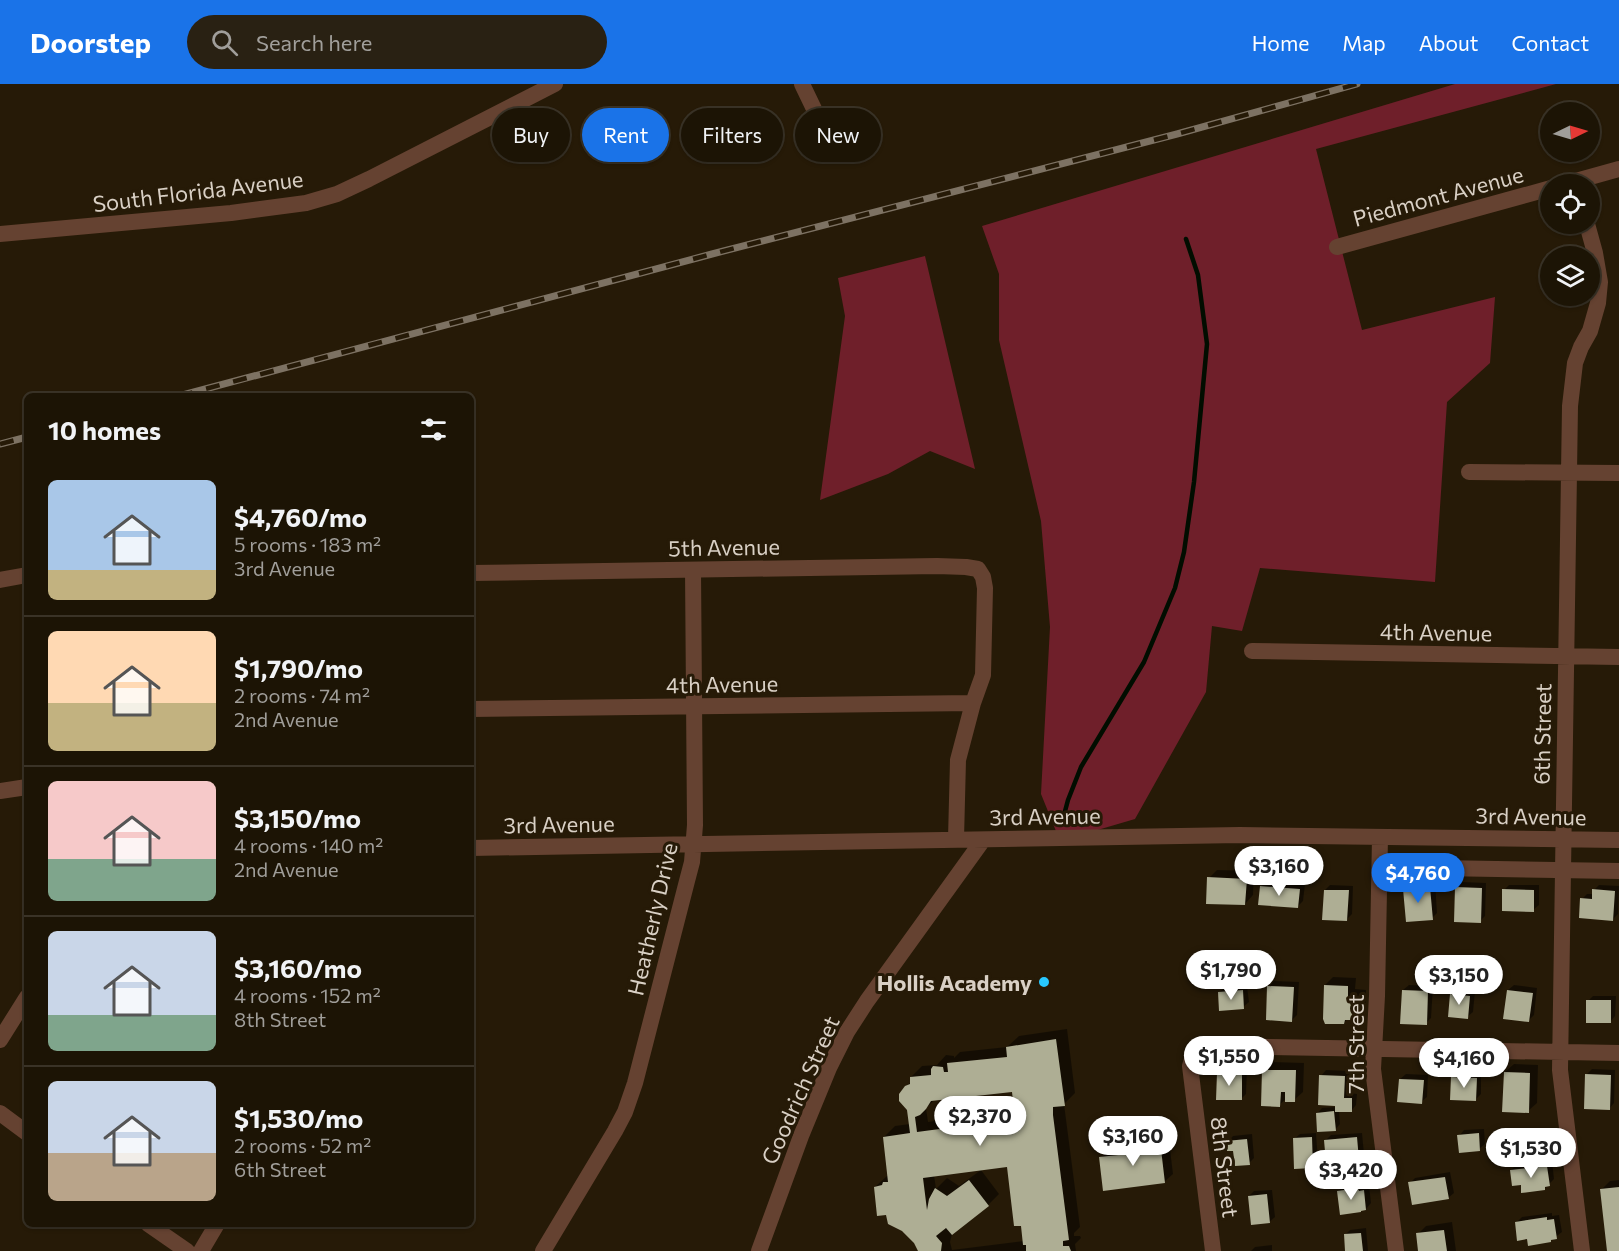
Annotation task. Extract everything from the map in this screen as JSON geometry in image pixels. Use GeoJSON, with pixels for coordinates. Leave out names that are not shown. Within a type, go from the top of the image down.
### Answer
{"type":"FeatureCollection","features":[{"type":"Feature","properties":{"kind":"street","name":"South Florida Avenue"},"geometry":{"type":"LineString","coordinates":[[0,234],[231,213],[306,203],[337,194],[369,179],[555,84]]}},
{"type":"Feature","properties":{"kind":"street"},"geometry":{"type":"LineString","coordinates":[[802,84],[814,108]]}},
{"type":"Feature","properties":{"kind":"street"},"geometry":{"type":"LineString","coordinates":[[1600,176],[1619,170]]}},
{"type":"Feature","properties":{"kind":"street","name":"Piedmont Avenue"},"geometry":{"type":"LineString","coordinates":[[1337,247],[1540,191]]}},
{"type":"Feature","properties":{"kind":"street","name":"6th Street"},"geometry":{"type":"LineString","coordinates":[[1582,1251],[1560,1070],[1570,406],[1575,363],[1598,303],[1600,282],[1590,234]]}},
{"type":"Feature","properties":{"kind":"street"},"geometry":{"type":"LineString","coordinates":[[1469,472],[1619,473]]}},
{"type":"Feature","properties":{"kind":"street","name":"5th Avenue"},"geometry":{"type":"LineString","coordinates":[[474,573],[937,566],[978,569],[983,577],[985,588],[983,675],[973,703]]}},
{"type":"Feature","properties":{"kind":"street","name":"Heatherly Drive"},"geometry":{"type":"LineString","coordinates":[[543,1251],[625,1112],[635,1083],[687,881],[695,825],[693,570]]}},
{"type":"Feature","properties":{"kind":"street"},"geometry":{"type":"LineString","coordinates":[[0,580],[24,576]]}},
{"type":"Feature","properties":{"kind":"street","name":"4th Avenue"},"geometry":{"type":"LineString","coordinates":[[1252,651],[1619,657]]}},
{"type":"Feature","properties":{"kind":"street"},"geometry":{"type":"LineString","coordinates":[[956,839],[958,760],[973,703]]}},
{"type":"Feature","properties":{"kind":"street","name":"4th Avenue"},"geometry":{"type":"LineString","coordinates":[[474,709],[973,703]]}},
{"type":"Feature","properties":{"kind":"street"},"geometry":{"type":"LineString","coordinates":[[0,791],[24,787]]}},
{"type":"Feature","properties":{"kind":"street","name":"3rd Avenue"},"geometry":{"type":"LineString","coordinates":[[474,848],[1240,835],[1619,840]]}},
{"type":"Feature","properties":{"kind":"street","name":"7th Street"},"geometry":{"type":"LineString","coordinates":[[1380,837],[1373,1069],[1396,1251]]}},
{"type":"Feature","properties":{"kind":"street","name":"Goodrich Street"},"geometry":{"type":"LineString","coordinates":[[759,1251],[801,1136],[829,1068],[847,1032],[983,840]]}},
{"type":"Feature","properties":{"kind":"street"},"geometry":{"type":"LineString","coordinates":[[1380,867],[1619,871]]}},
{"type":"Feature","properties":{"kind":"street"},"geometry":{"type":"LineString","coordinates":[[0,1040],[24,1002]]}},
{"type":"Feature","properties":{"kind":"street","name":"8th Street"},"geometry":{"type":"LineString","coordinates":[[1213,1251],[1190,1075],[1194,1053],[1200,1048],[1212,1046],[1374,1049]]}},
{"type":"Feature","properties":{"kind":"street"},"geometry":{"type":"LineString","coordinates":[[1374,1049],[1619,1053]]}},
{"type":"Feature","properties":{"kind":"street"},"geometry":{"type":"LineString","coordinates":[[0,1113],[24,1131]]}},
{"type":"Feature","properties":{"kind":"street"},"geometry":{"type":"LineString","coordinates":[[152,1227],[187,1251]]}},
{"type":"Feature","properties":{"kind":"street"},"geometry":{"type":"LineString","coordinates":[[201,1251],[215,1227]]}},
{"type":"Feature","properties":{"kind":"shaded area"},"geometry":{"type":"Polygon","coordinates":[[[1455,84],[1556,84],[1316,149],[1362,330],[1495,297],[1490,363],[1447,402],[1435,582],[1260,568],[1242,631],[1212,626],[1206,692],[1135,819],[1060,841],[1041,794],[1050,627],[1041,521],[999,340],[999,274],[982,226],[1455,84]]]}},
{"type":"Feature","properties":{"kind":"shaded area"},"geometry":{"type":"Polygon","coordinates":[[[925,256],[975,469],[930,451],[888,474],[820,500],[845,316],[838,278],[925,256]]]}},
{"type":"Feature","properties":{"kind":"building"},"geometry":{"type":"Polygon","coordinates":[[[1207,877],[1247,879],[1245,905],[1206,904],[1207,877]]]}},
{"type":"Feature","properties":{"kind":"building"},"geometry":{"type":"Polygon","coordinates":[[[1260,886],[1300,889],[1298,908],[1258,905],[1260,886]]]}},
{"type":"Feature","properties":{"kind":"building"},"geometry":{"type":"Polygon","coordinates":[[[1430,887],[1433,920],[1406,922],[1403,889],[1430,887]]]}},
{"type":"Feature","properties":{"kind":"building"},"geometry":{"type":"Polygon","coordinates":[[[1455,887],[1482,888],[1481,923],[1454,922],[1455,887]]]}},
{"type":"Feature","properties":{"kind":"building"},"geometry":{"type":"Polygon","coordinates":[[[1502,889],[1534,890],[1534,912],[1502,911],[1502,889]]]}},
{"type":"Feature","properties":{"kind":"building"},"geometry":{"type":"Polygon","coordinates":[[[1592,889],[1615,891],[1613,921],[1579,918],[1580,898],[1592,899],[1592,889]]]}},
{"type":"Feature","properties":{"kind":"building"},"geometry":{"type":"Polygon","coordinates":[[[1324,890],[1349,890],[1347,921],[1322,920],[1324,890]]]}},
{"type":"Feature","properties":{"kind":"building"},"geometry":{"type":"Polygon","coordinates":[[[1324,985],[1348,986],[1348,997],[1359,997],[1358,1020],[1345,1020],[1344,1024],[1325,1024],[1323,1019],[1324,985]]]}},
{"type":"Feature","properties":{"kind":"building"},"geometry":{"type":"Polygon","coordinates":[[[1267,986],[1294,987],[1292,1022],[1266,1020],[1267,986]]]}},
{"type":"Feature","properties":{"kind":"building"},"geometry":{"type":"Polygon","coordinates":[[[1243,990],[1244,1009],[1219,1011],[1218,992],[1243,990]]]}},
{"type":"Feature","properties":{"kind":"building"},"geometry":{"type":"Polygon","coordinates":[[[1402,990],[1428,991],[1427,1025],[1400,1024],[1402,990]]]}},
{"type":"Feature","properties":{"kind":"building"},"geometry":{"type":"Polygon","coordinates":[[[1507,990],[1533,993],[1529,1022],[1503,1019],[1507,990]]]}},
{"type":"Feature","properties":{"kind":"building"},"geometry":{"type":"Polygon","coordinates":[[[1450,994],[1470,996],[1468,1019],[1448,1017],[1450,994]]]}},
{"type":"Feature","properties":{"kind":"building"},"geometry":{"type":"Polygon","coordinates":[[[1586,1000],[1611,1000],[1611,1023],[1586,1023],[1586,1000]]]}},
{"type":"Feature","properties":{"kind":"building"},"geometry":{"type":"Polygon","coordinates":[[[1056,1039],[1065,1106],[1053,1107],[1053,1115],[1069,1240],[1063,1241],[1063,1246],[1069,1246],[1071,1251],[1026,1251],[1021,1226],[1014,1226],[1007,1167],[923,1178],[927,1210],[929,1199],[935,1188],[947,1196],[969,1180],[989,1206],[952,1235],[946,1228],[936,1236],[942,1243],[941,1251],[918,1251],[914,1243],[902,1231],[888,1224],[886,1215],[877,1216],[874,1187],[888,1182],[883,1137],[910,1133],[907,1110],[899,1101],[899,1094],[905,1086],[910,1084],[910,1077],[931,1075],[933,1066],[943,1067],[944,1072],[948,1072],[947,1063],[1007,1057],[1006,1047],[1056,1039]],[[1012,1092],[931,1101],[920,1115],[915,1117],[917,1132],[1015,1119],[1012,1092]]]}},
{"type":"Feature","properties":{"kind":"building"},"geometry":{"type":"Polygon","coordinates":[[[1262,1070],[1296,1070],[1295,1102],[1285,1102],[1285,1092],[1281,1092],[1280,1107],[1261,1106],[1262,1070]]]}},
{"type":"Feature","properties":{"kind":"building"},"geometry":{"type":"Polygon","coordinates":[[[1504,1072],[1530,1073],[1529,1113],[1502,1112],[1504,1072]]]}},
{"type":"Feature","properties":{"kind":"building"},"geometry":{"type":"Polygon","coordinates":[[[1217,1073],[1242,1073],[1242,1100],[1216,1100],[1217,1073]]]}},
{"type":"Feature","properties":{"kind":"building"},"geometry":{"type":"Polygon","coordinates":[[[1585,1074],[1611,1075],[1610,1110],[1584,1109],[1585,1074]]]}},
{"type":"Feature","properties":{"kind":"building"},"geometry":{"type":"Polygon","coordinates":[[[1319,1075],[1345,1076],[1344,1098],[1352,1098],[1352,1112],[1335,1112],[1335,1106],[1318,1105],[1319,1075]]]}},
{"type":"Feature","properties":{"kind":"building"},"geometry":{"type":"Polygon","coordinates":[[[1451,1077],[1477,1078],[1476,1101],[1450,1100],[1451,1077]]]}},
{"type":"Feature","properties":{"kind":"building"},"geometry":{"type":"Polygon","coordinates":[[[1399,1079],[1424,1080],[1422,1104],[1397,1102],[1399,1079]]]}},
{"type":"Feature","properties":{"kind":"building"},"geometry":{"type":"Polygon","coordinates":[[[1334,1111],[1336,1131],[1317,1132],[1316,1113],[1334,1111]]]}},
{"type":"Feature","properties":{"kind":"building"},"geometry":{"type":"Polygon","coordinates":[[[1479,1133],[1480,1151],[1459,1153],[1457,1135],[1479,1133]]]}},
{"type":"Feature","properties":{"kind":"building"},"geometry":{"type":"Polygon","coordinates":[[[1154,1137],[1155,1149],[1161,1149],[1165,1183],[1103,1191],[1099,1157],[1128,1154],[1127,1141],[1154,1137]]]}},
{"type":"Feature","properties":{"kind":"building"},"geometry":{"type":"Polygon","coordinates":[[[1312,1137],[1313,1168],[1294,1169],[1293,1138],[1312,1137]]]}},
{"type":"Feature","properties":{"kind":"building"},"geometry":{"type":"Polygon","coordinates":[[[1357,1137],[1359,1160],[1326,1163],[1324,1140],[1357,1137]]]}},
{"type":"Feature","properties":{"kind":"building"},"geometry":{"type":"Polygon","coordinates":[[[1247,1139],[1250,1165],[1235,1166],[1233,1151],[1227,1151],[1226,1141],[1247,1139]]]}},
{"type":"Feature","properties":{"kind":"building"},"geometry":{"type":"Polygon","coordinates":[[[1547,1166],[1550,1186],[1545,1187],[1545,1190],[1521,1193],[1521,1185],[1512,1186],[1510,1170],[1547,1166]]]}},
{"type":"Feature","properties":{"kind":"building"},"geometry":{"type":"Polygon","coordinates":[[[1445,1177],[1449,1199],[1412,1205],[1408,1182],[1445,1177]]]}},
{"type":"Feature","properties":{"kind":"building"},"geometry":{"type":"Polygon","coordinates":[[[1619,1187],[1619,1251],[1607,1251],[1600,1189],[1619,1187]]]}},
{"type":"Feature","properties":{"kind":"building"},"geometry":{"type":"Polygon","coordinates":[[[1358,1188],[1359,1191],[1364,1190],[1366,1210],[1340,1215],[1337,1191],[1358,1188]]]}},
{"type":"Feature","properties":{"kind":"building"},"geometry":{"type":"Polygon","coordinates":[[[1267,1194],[1270,1223],[1251,1225],[1248,1196],[1267,1194]]]}},
{"type":"Feature","properties":{"kind":"building"},"geometry":{"type":"Polygon","coordinates":[[[1547,1217],[1547,1220],[1554,1219],[1557,1239],[1528,1246],[1527,1239],[1517,1241],[1515,1222],[1547,1217]]]}},
{"type":"Feature","properties":{"kind":"building"},"geometry":{"type":"Polygon","coordinates":[[[1444,1230],[1447,1251],[1418,1251],[1416,1233],[1444,1230]]]}},
{"type":"Feature","properties":{"kind":"building"},"geometry":{"type":"Polygon","coordinates":[[[1361,1233],[1363,1251],[1345,1251],[1344,1234],[1361,1233]]]}},
{"type":"Feature","properties":{"kind":"waterway"},"geometry":{"type":"LineString","coordinates":[[1064,815],[1081,767],[1144,662],[1175,588],[1184,552],[1194,482],[1207,344],[1198,275],[1186,239]]}},
{"type":"Feature","properties":{"kind":"railway"},"geometry":{"type":"LineString","coordinates":[[190,393],[712,254],[1177,134],[1357,84]]}},
{"type":"Feature","properties":{"kind":"railway"},"geometry":{"type":"LineString","coordinates":[[0,444],[24,438]]}},
{"type":"Feature","properties":{"kind":"place","name":"Hollis Academy"},"geometry":{"type":"Point","coordinates":[1044,982]}}]}
